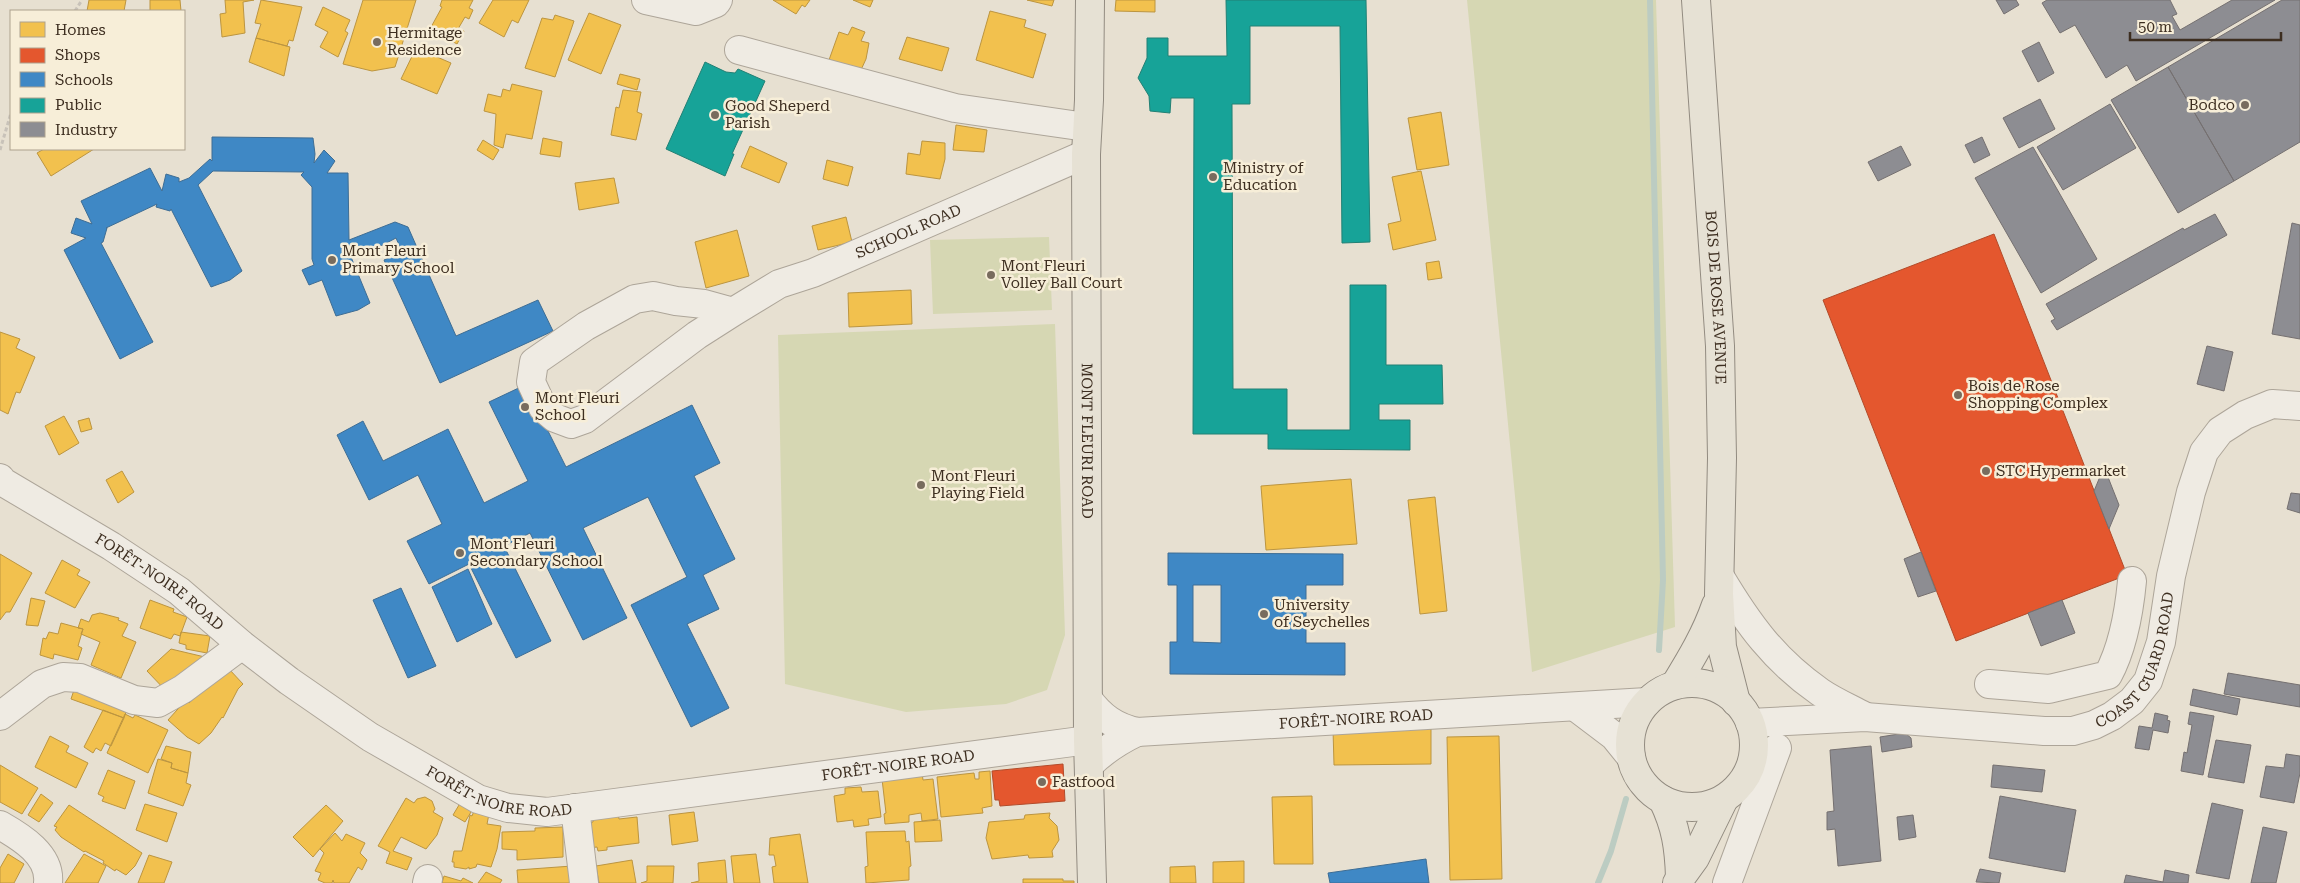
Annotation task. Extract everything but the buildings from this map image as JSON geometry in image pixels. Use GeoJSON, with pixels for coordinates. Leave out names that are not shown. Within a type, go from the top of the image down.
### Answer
{"type":"FeatureCollection","features":[{"type":"Feature","properties":{"kind":"main road","name":"MONT FLEURI ROAD"},"geometry":{"type":"LineString","coordinates":[[1090,0],[1089,100],[1086,154],[1088,699],[1092,883]]}},
{"type":"Feature","properties":{"kind":"main road","name":"BOIS DE ROSE AVENUE"},"geometry":{"type":"LineString","coordinates":[[1696,0],[1720,346],[1722,458],[1719,586],[1722,647],[1743,712]]}},
{"type":"Feature","properties":{"kind":"main road","name":"BOIS DE ROSE AVENUE"},"geometry":{"type":"LineString","coordinates":[[1675,685],[1709,626],[1719,586]]}},
{"type":"Feature","properties":{"kind":"main road"},"geometry":{"type":"LineString","coordinates":[[1662,800],[1682,807],[1704,806],[1724,799],[1737,788],[1747,774],[1753,758],[1754,740],[1743,712],[1723,692],[1708,685],[1691,683],[1675,685],[1660,692],[1647,702],[1636,718],[1630,737],[1631,757],[1642,782],[1662,800],[1674,822],[1679,849],[1678,880]]}},
{"type":"Feature","properties":{"kind":"main road"},"geometry":{"type":"LineString","coordinates":[[1678,880],[1694,858],[1724,799]]}},
{"type":"Feature","properties":{"kind":"street"},"geometry":{"type":"LineString","coordinates":[[646,0],[696,11],[716,3],[718,0]]}},
{"type":"Feature","properties":{"kind":"street"},"geometry":{"type":"LineString","coordinates":[[739,50],[955,108],[1086,127]]}},
{"type":"Feature","properties":{"kind":"street","name":"SCHOOL ROAD"},"geometry":{"type":"LineString","coordinates":[[733,312],[704,304],[654,296],[635,299],[586,326],[534,362],[530,382],[543,408],[555,418],[571,424],[585,419],[697,335],[779,284],[813,273],[1086,154]]}},
{"type":"Feature","properties":{"kind":"street","name":"COAST GUARD ROAD"},"geometry":{"type":"LineString","coordinates":[[1743,712],[1865,717],[2044,731],[2074,731],[2094,725],[2112,716],[2132,702],[2148,681],[2160,642],[2171,576],[2191,492],[2204,452],[2220,431],[2244,415],[2272,404],[2300,406]]}},
{"type":"Feature","properties":{"kind":"street","name":"FORÊT-NOIRE ROAD"},"geometry":{"type":"LineString","coordinates":[[0,478],[3,482],[111,546],[179,591],[242,645],[289,681],[370,737],[478,799],[508,808],[547,812],[1089,753],[1103,751],[1119,740],[1137,732]]}},
{"type":"Feature","properties":{"kind":"street"},"geometry":{"type":"LineString","coordinates":[[1989,684],[2049,689],[2094,680],[2108,675],[2117,659],[2130,604],[2132,582]]}},
{"type":"Feature","properties":{"kind":"street"},"geometry":{"type":"LineString","coordinates":[[1719,586],[1780,660],[1820,692],[1865,717]]}},
{"type":"Feature","properties":{"kind":"street"},"geometry":{"type":"LineString","coordinates":[[0,716],[42,684],[64,677],[80,678],[134,700],[158,703],[183,689],[242,645]]}},
{"type":"Feature","properties":{"kind":"street","name":"FORÊT-NOIRE ROAD"},"geometry":{"type":"LineString","coordinates":[[1088,699],[1097,711],[1109,721],[1122,728],[1137,732],[1577,708],[1647,702]]}},
{"type":"Feature","properties":{"kind":"street"},"geometry":{"type":"LineString","coordinates":[[1577,708],[1614,736],[1631,757]]}},
{"type":"Feature","properties":{"kind":"street","name":"COAST GUARD ROAD"},"geometry":{"type":"LineString","coordinates":[[1747,774],[1777,748],[1838,717]]}},
{"type":"Feature","properties":{"kind":"street"},"geometry":{"type":"LineString","coordinates":[[1726,883],[1777,748]]}},
{"type":"Feature","properties":{"kind":"street"},"geometry":{"type":"LineString","coordinates":[[575,808],[584,883]]}},
{"type":"Feature","properties":{"kind":"street"},"geometry":{"type":"LineString","coordinates":[[0,825],[14,833],[42,858],[46,866],[48,883]]}},
{"type":"Feature","properties":{"kind":"path"},"geometry":{"type":"LineString","coordinates":[[0,150],[10,116]]}},
{"type":"Feature","properties":{"kind":"green space"},"geometry":{"type":"Polygon","coordinates":[[[1467,0],[1656,0],[1675,627],[1532,672],[1467,0]]]}},
{"type":"Feature","properties":{"kind":"green space","name":"Mont Fleuri Volley Ball Court"},"geometry":{"type":"Polygon","coordinates":[[[1049,237],[1052,310],[933,314],[930,240],[1049,237]]]}},
{"type":"Feature","properties":{"kind":"green space","name":"Mont Fleuri Playing Field"},"geometry":{"type":"Polygon","coordinates":[[[1055,324],[1065,635],[1047,690],[1006,704],[906,712],[785,684],[778,335],[1055,324]]]}},
{"type":"Feature","properties":{"kind":"waterway"},"geometry":{"type":"LineString","coordinates":[[1650,0],[1663,580],[1659,650]]}},
{"type":"Feature","properties":{"kind":"waterway"},"geometry":{"type":"LineString","coordinates":[[1598,883],[1611,851],[1626,799]]}},
{"type":"Feature","properties":{"kind":"place","name":"Hermitage Residence"},"geometry":{"type":"Point","coordinates":[377,42]}},
{"type":"Feature","properties":{"kind":"place","name":"Bodco"},"geometry":{"type":"Point","coordinates":[2245,105]}},
{"type":"Feature","properties":{"kind":"place","name":"Good Sheperd Parish"},"geometry":{"type":"Point","coordinates":[715,115]}},
{"type":"Feature","properties":{"kind":"place","name":"Ministry of Education"},"geometry":{"type":"Point","coordinates":[1213,177]}},
{"type":"Feature","properties":{"kind":"place","name":"Mont Fleuri Primary School"},"geometry":{"type":"Point","coordinates":[332,260]}},
{"type":"Feature","properties":{"kind":"place","name":"Mont Fleuri Volley Ball Court"},"geometry":{"type":"Point","coordinates":[991,275]}},
{"type":"Feature","properties":{"kind":"place","name":"Bois de Rose Shopping Complex"},"geometry":{"type":"Point","coordinates":[1958,395]}},
{"type":"Feature","properties":{"kind":"place","name":"Mont Fleuri School"},"geometry":{"type":"Point","coordinates":[525,407]}},
{"type":"Feature","properties":{"kind":"place","name":"STC Hypermarket"},"geometry":{"type":"Point","coordinates":[1986,471]}},
{"type":"Feature","properties":{"kind":"place","name":"Mont Fleuri Playing Field"},"geometry":{"type":"Point","coordinates":[921,485]}},
{"type":"Feature","properties":{"kind":"place","name":"Mont Fleuri Secondary School"},"geometry":{"type":"Point","coordinates":[460,553]}},
{"type":"Feature","properties":{"kind":"place","name":"University of Seychelles"},"geometry":{"type":"Point","coordinates":[1264,614]}},
{"type":"Feature","properties":{"kind":"place","name":"Fastfood"},"geometry":{"type":"Point","coordinates":[1042,782]}}]}
